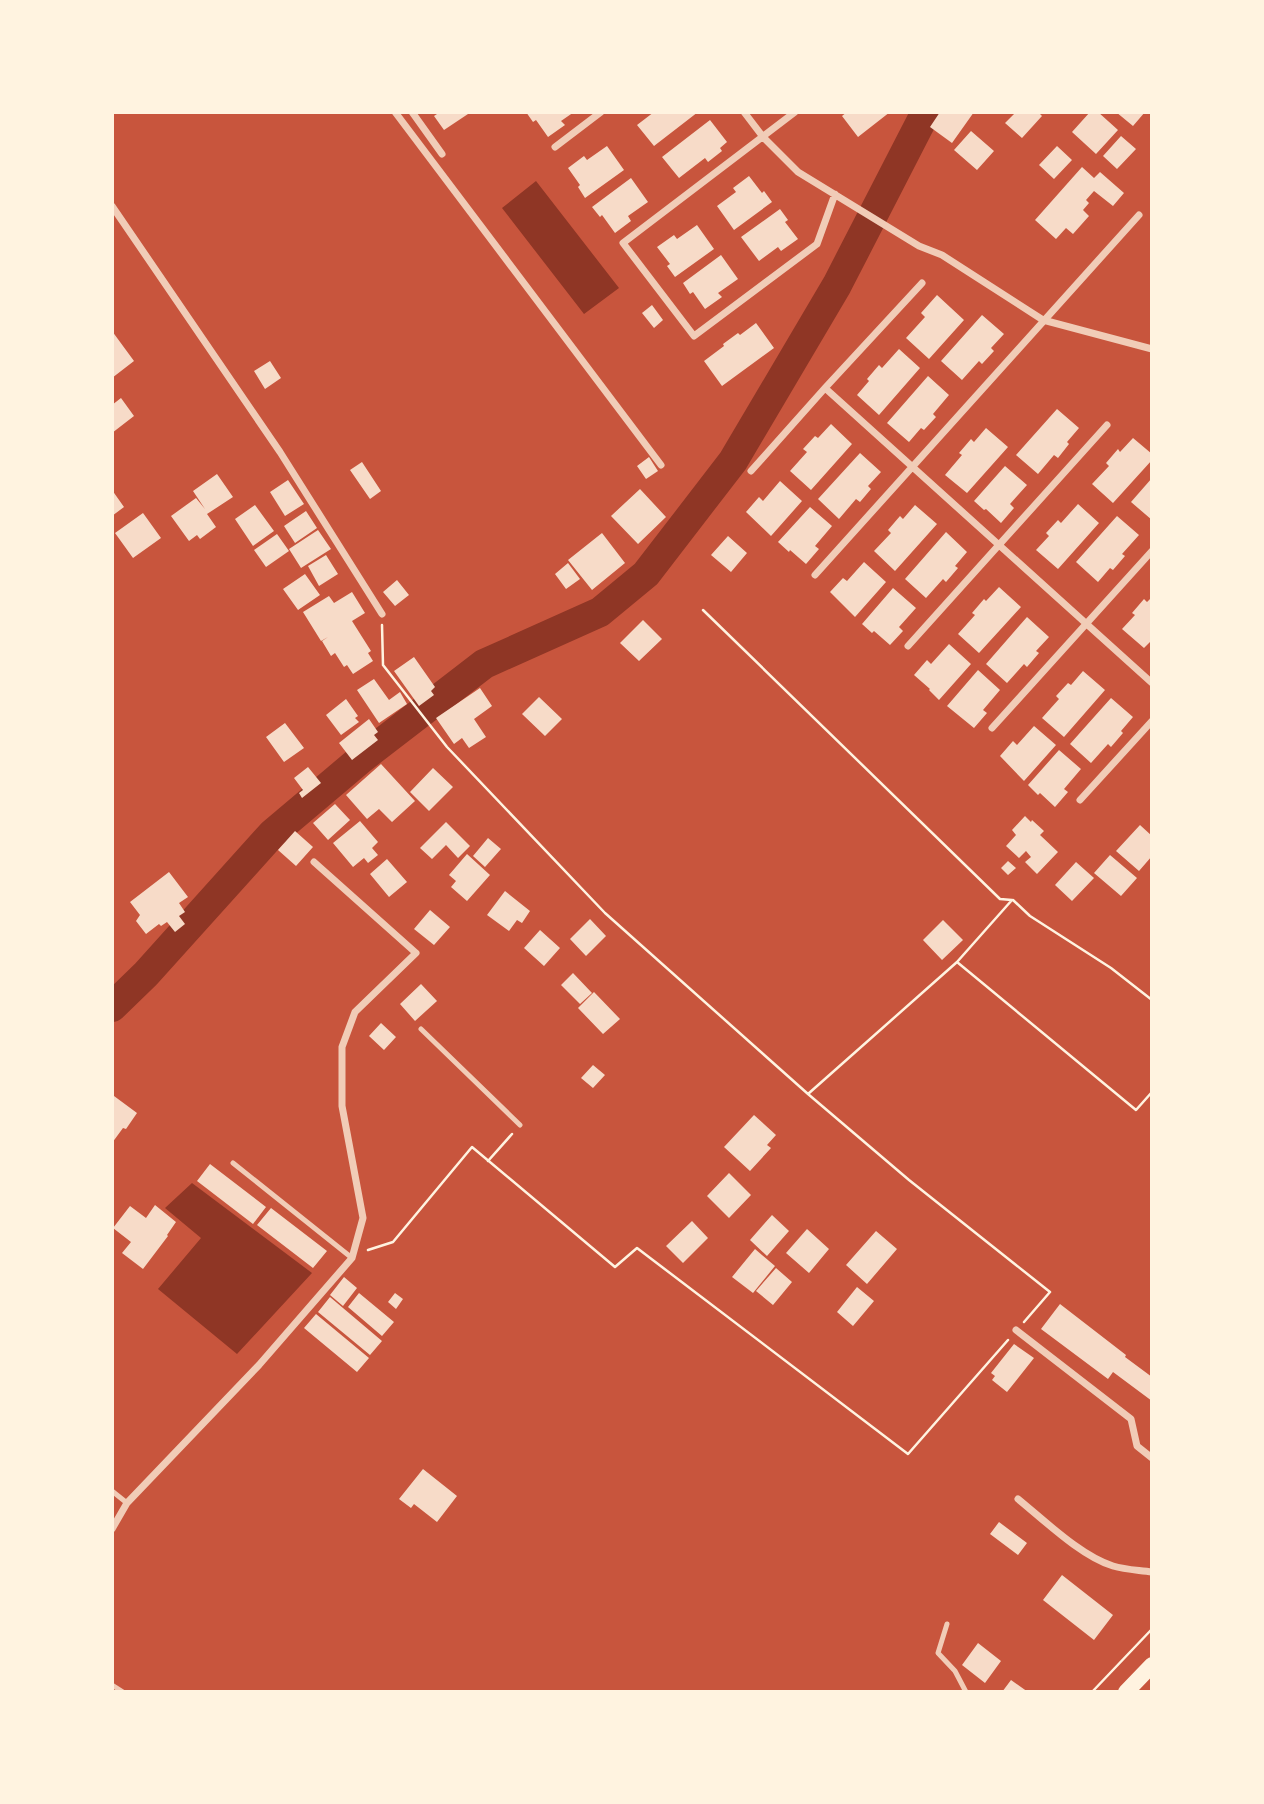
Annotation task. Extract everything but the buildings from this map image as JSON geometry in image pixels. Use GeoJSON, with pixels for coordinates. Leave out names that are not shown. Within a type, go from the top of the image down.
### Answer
{"type":"FeatureCollection","features":[{"type":"Feature","properties":{"kind":"main road"},"geometry":{"type":"LineString","coordinates":[[1126,1692],[1152,1665]]}},
{"type":"Feature","properties":{"kind":"street"},"geometry":{"type":"LineString","coordinates":[[395,112],[661,465]]}},
{"type":"Feature","properties":{"kind":"street"},"geometry":{"type":"LineString","coordinates":[[412,112],[442,154]]}},
{"type":"Feature","properties":{"kind":"street"},"geometry":{"type":"LineString","coordinates":[[555,147],[601,112]]}},
{"type":"Feature","properties":{"kind":"street"},"geometry":{"type":"LineString","coordinates":[[744,112],[763,137],[798,172],[919,246],[942,255],[1044,320],[1152,349]]}},
{"type":"Feature","properties":{"kind":"street"},"geometry":{"type":"LineString","coordinates":[[796,112],[623,243],[694,336],[817,244],[835,194]]}},
{"type":"Feature","properties":{"kind":"street"},"geometry":{"type":"LineString","coordinates":[[112,206],[279,452],[382,614]]}},
{"type":"Feature","properties":{"kind":"street"},"geometry":{"type":"LineString","coordinates":[[815,575],[1139,215]]}},
{"type":"Feature","properties":{"kind":"street"},"geometry":{"type":"LineString","coordinates":[[751,471],[922,283]]}},
{"type":"Feature","properties":{"kind":"street"},"geometry":{"type":"LineString","coordinates":[[825,388],[1152,683]]}},
{"type":"Feature","properties":{"kind":"street"},"geometry":{"type":"LineString","coordinates":[[908,646],[1107,425]]}},
{"type":"Feature","properties":{"kind":"street"},"geometry":{"type":"LineString","coordinates":[[992,728],[1152,551]]}},
{"type":"Feature","properties":{"kind":"street"},"geometry":{"type":"LineString","coordinates":[[1080,800],[1152,721]]}},
{"type":"Feature","properties":{"kind":"street"},"geometry":{"type":"LineString","coordinates":[[112,1529],[127,1503],[259,1365],[352,1258],[363,1218],[342,1106],[342,1047],[355,1012],[416,953],[314,862]]}},
{"type":"Feature","properties":{"kind":"street"},"geometry":{"type":"LineString","coordinates":[[1016,1331],[1131,1419],[1137,1446],[1152,1458]]}},
{"type":"Feature","properties":{"kind":"street"},"geometry":{"type":"LineString","coordinates":[[1018,1499],[1099,1560],[1115,1566],[1152,1572]]}},
{"type":"Feature","properties":{"kind":"lane"},"geometry":{"type":"LineString","coordinates":[[421,1029],[520,1125]]}},
{"type":"Feature","properties":{"kind":"lane"},"geometry":{"type":"LineString","coordinates":[[233,1163],[352,1258]]}},
{"type":"Feature","properties":{"kind":"lane"},"geometry":{"type":"LineString","coordinates":[[112,1491],[127,1503]]}},
{"type":"Feature","properties":{"kind":"lane"},"geometry":{"type":"LineString","coordinates":[[947,1624],[938,1653],[955,1671],[966,1692]]}},
{"type":"Feature","properties":{"kind":"lane"},"geometry":{"type":"LineString","coordinates":[[112,1685],[123,1692]]}},
{"type":"Feature","properties":{"kind":"path"},"geometry":{"type":"LineString","coordinates":[[703,610],[1000,899],[1012,900],[1030,916],[1111,968],[1152,1000]]}},
{"type":"Feature","properties":{"kind":"path"},"geometry":{"type":"LineString","coordinates":[[352,1258],[393,1242],[472,1147],[615,1267],[637,1248],[908,1454],[1050,1292],[909,1180],[808,1094],[605,913],[447,747],[383,665],[382,614]]}},
{"type":"Feature","properties":{"kind":"path"},"geometry":{"type":"LineString","coordinates":[[808,1094],[957,962],[1012,900]]}},
{"type":"Feature","properties":{"kind":"path"},"geometry":{"type":"LineString","coordinates":[[957,962],[1136,1110],[1152,1093]]}},
{"type":"Feature","properties":{"kind":"path"},"geometry":{"type":"LineString","coordinates":[[488,1161],[520,1125]]}},
{"type":"Feature","properties":{"kind":"path"},"geometry":{"type":"LineString","coordinates":[[1092,1692],[1152,1629]]}},
{"type":"Feature","properties":{"kind":"shaded area"},"geometry":{"type":"Polygon","coordinates":[[[536,181],[619,288],[584,314],[502,208],[536,181]]]}},
{"type":"Feature","properties":{"kind":"shaded area"},"geometry":{"type":"Polygon","coordinates":[[[192,1183],[312,1273],[237,1354],[158,1289],[201,1238],[165,1208],[192,1183]]]}},
{"type":"Feature","properties":{"kind":"waterway"},"geometry":{"type":"LineString","coordinates":[[112,1007],[146,974],[272,834],[362,758],[484,664],[600,612],[646,574],[733,461],[837,285],[926,112]]}}]}
